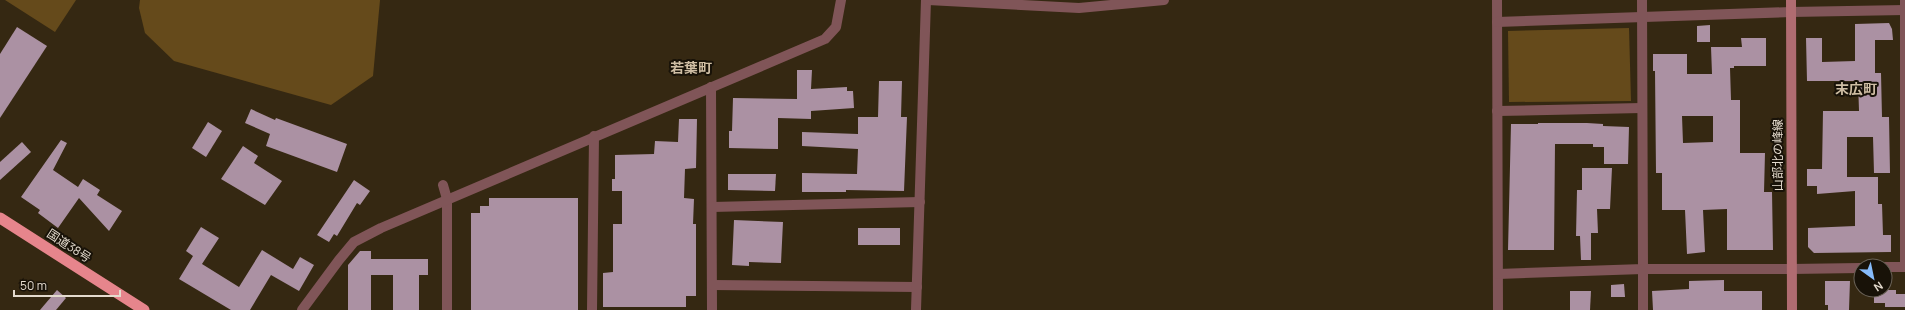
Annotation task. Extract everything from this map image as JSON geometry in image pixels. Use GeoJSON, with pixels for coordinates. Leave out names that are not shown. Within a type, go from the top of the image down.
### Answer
{"type":"FeatureCollection","features":[{"type":"Feature","properties":{"kind":"highway","name":"国道38号"},"geometry":{"type":"LineString","coordinates":[[0,218],[144,310]]}},
{"type":"Feature","properties":{"kind":"main road","name":"山部北の峰線"},"geometry":{"type":"LineString","coordinates":[[1791,0],[1792,310]]}},
{"type":"Feature","properties":{"kind":"street"},"geometry":{"type":"LineString","coordinates":[[302,310],[354,242],[381,228],[447,199],[825,39],[836,27],[841,0]]}},
{"type":"Feature","properties":{"kind":"street"},"geometry":{"type":"LineString","coordinates":[[916,310],[927,0],[1079,8],[1164,0]]}},
{"type":"Feature","properties":{"kind":"street"},"geometry":{"type":"LineString","coordinates":[[1497,0],[1498,310]]}},
{"type":"Feature","properties":{"kind":"street"},"geometry":{"type":"LineString","coordinates":[[1642,0],[1643,310]]}},
{"type":"Feature","properties":{"kind":"street"},"geometry":{"type":"LineString","coordinates":[[1893,267],[1905,266],[1904,0]]}},
{"type":"Feature","properties":{"kind":"street"},"geometry":{"type":"LineString","coordinates":[[1497,22],[1791,12],[1905,10]]}},
{"type":"Feature","properties":{"kind":"street"},"geometry":{"type":"LineString","coordinates":[[711,87],[712,310]]}},
{"type":"Feature","properties":{"kind":"street"},"geometry":{"type":"LineString","coordinates":[[1497,111],[1642,108]]}},
{"type":"Feature","properties":{"kind":"street"},"geometry":{"type":"LineString","coordinates":[[592,310],[594,136]]}},
{"type":"Feature","properties":{"kind":"street"},"geometry":{"type":"LineString","coordinates":[[443,185],[447,199],[447,310]]}},
{"type":"Feature","properties":{"kind":"street"},"geometry":{"type":"LineString","coordinates":[[712,207],[920,202]]}},
{"type":"Feature","properties":{"kind":"street"},"geometry":{"type":"LineString","coordinates":[[1498,274],[1643,269],[1791,270],[1853,268]]}},
{"type":"Feature","properties":{"kind":"street"},"geometry":{"type":"LineString","coordinates":[[712,285],[917,287]]}},
{"type":"Feature","properties":{"kind":"shaded area"},"geometry":{"type":"Polygon","coordinates":[[[5,0],[76,0],[55,32],[5,0]]]}},
{"type":"Feature","properties":{"kind":"shaded area"},"geometry":{"type":"Polygon","coordinates":[[[140,0],[380,0],[373,76],[331,105],[174,61],[145,33],[139,8],[140,0]]]}},
{"type":"Feature","properties":{"kind":"shaded area"},"geometry":{"type":"Polygon","coordinates":[[[1629,28],[1631,101],[1509,102],[1508,31],[1629,28]]]}},
{"type":"Feature","properties":{"kind":"building"},"geometry":{"type":"Polygon","coordinates":[[[1889,23],[1892,29],[1893,40],[1875,40],[1875,73],[1881,73],[1882,117],[1889,117],[1890,173],[1874,173],[1873,137],[1847,137],[1847,177],[1878,177],[1878,204],[1882,204],[1883,235],[1891,235],[1891,252],[1814,253],[1808,247],[1808,228],[1855,226],[1855,191],[1817,194],[1817,186],[1807,186],[1807,169],[1822,169],[1823,111],[1859,111],[1858,81],[1807,81],[1806,38],[1822,38],[1822,62],[1855,61],[1855,24],[1889,23]]]}},
{"type":"Feature","properties":{"kind":"building"},"geometry":{"type":"Polygon","coordinates":[[[1710,25],[1710,42],[1697,42],[1697,26],[1710,25]]]}},
{"type":"Feature","properties":{"kind":"building"},"geometry":{"type":"Polygon","coordinates":[[[17,27],[47,46],[0,118],[0,54],[17,27]]]}},
{"type":"Feature","properties":{"kind":"building"},"geometry":{"type":"Polygon","coordinates":[[[1741,38],[1766,38],[1766,66],[1734,66],[1734,68],[1730,68],[1731,100],[1740,100],[1740,153],[1765,153],[1764,192],[1772,192],[1773,250],[1727,250],[1727,209],[1703,210],[1705,252],[1687,254],[1685,210],[1662,210],[1662,173],[1656,173],[1655,71],[1653,71],[1653,54],[1687,54],[1687,74],[1712,74],[1711,47],[1742,47],[1741,38]],[[1682,116],[1683,143],[1713,142],[1713,116],[1682,116]]]}},
{"type":"Feature","properties":{"kind":"building"},"geometry":{"type":"Polygon","coordinates":[[[797,70],[812,70],[811,89],[847,87],[847,91],[853,91],[854,108],[811,111],[811,119],[778,118],[778,149],[729,148],[729,131],[732,131],[733,98],[797,99],[797,70]]]}},
{"type":"Feature","properties":{"kind":"building"},"geometry":{"type":"Polygon","coordinates":[[[879,81],[902,81],[901,117],[907,117],[904,191],[846,190],[846,192],[802,192],[802,173],[857,174],[858,149],[802,146],[802,132],[858,134],[858,117],[878,117],[879,81]]]}},
{"type":"Feature","properties":{"kind":"building"},"geometry":{"type":"Polygon","coordinates":[[[251,109],[275,120],[276,118],[347,144],[337,172],[266,146],[270,134],[245,123],[251,109]]]}},
{"type":"Feature","properties":{"kind":"building"},"geometry":{"type":"Polygon","coordinates":[[[679,119],[697,119],[696,168],[685,169],[684,198],[694,199],[693,224],[696,224],[696,296],[686,296],[686,307],[603,307],[603,273],[613,272],[613,224],[622,224],[622,191],[612,191],[612,179],[615,179],[615,155],[654,154],[655,141],[678,142],[679,119]]]}},
{"type":"Feature","properties":{"kind":"building"},"geometry":{"type":"Polygon","coordinates":[[[208,122],[222,131],[206,157],[192,148],[208,122]]]}},
{"type":"Feature","properties":{"kind":"building"},"geometry":{"type":"Polygon","coordinates":[[[1587,123],[1603,124],[1603,126],[1629,127],[1628,164],[1604,164],[1604,147],[1593,147],[1593,144],[1555,144],[1554,250],[1508,250],[1511,124],[1587,123]]]}},
{"type":"Feature","properties":{"kind":"building"},"geometry":{"type":"Polygon","coordinates":[[[61,140],[67,143],[53,170],[78,187],[83,179],[100,190],[97,195],[122,211],[109,231],[79,198],[58,228],[38,213],[40,210],[21,197],[61,140]]]}},
{"type":"Feature","properties":{"kind":"building"},"geometry":{"type":"Polygon","coordinates":[[[22,142],[31,152],[0,180],[0,162],[22,142]]]}},
{"type":"Feature","properties":{"kind":"building"},"geometry":{"type":"Polygon","coordinates":[[[243,146],[258,156],[254,163],[282,181],[265,205],[221,179],[243,146]]]}},
{"type":"Feature","properties":{"kind":"building"},"geometry":{"type":"Polygon","coordinates":[[[1582,168],[1612,168],[1610,209],[1597,209],[1598,233],[1591,233],[1591,260],[1581,260],[1580,236],[1576,236],[1577,190],[1582,190],[1582,168]]]}},
{"type":"Feature","properties":{"kind":"building"},"geometry":{"type":"Polygon","coordinates":[[[728,174],[776,174],[775,191],[728,190],[728,174]]]}},
{"type":"Feature","properties":{"kind":"building"},"geometry":{"type":"Polygon","coordinates":[[[354,180],[370,191],[360,205],[357,203],[337,236],[334,234],[329,242],[317,235],[354,180]]]}},
{"type":"Feature","properties":{"kind":"building"},"geometry":{"type":"Polygon","coordinates":[[[489,198],[578,198],[578,310],[471,310],[471,213],[480,213],[480,206],[489,206],[489,198]]]}},
{"type":"Feature","properties":{"kind":"building"},"geometry":{"type":"Polygon","coordinates":[[[734,220],[783,222],[781,263],[749,262],[749,266],[732,265],[734,220]]]}},
{"type":"Feature","properties":{"kind":"building"},"geometry":{"type":"Polygon","coordinates":[[[201,227],[219,238],[202,264],[239,287],[262,250],[293,269],[300,257],[314,265],[299,291],[271,275],[250,310],[231,310],[179,279],[193,256],[186,251],[201,227]]]}},
{"type":"Feature","properties":{"kind":"building"},"geometry":{"type":"Polygon","coordinates":[[[858,228],[900,228],[900,245],[858,245],[858,228]]]}},
{"type":"Feature","properties":{"kind":"building"},"geometry":{"type":"Polygon","coordinates":[[[360,251],[371,251],[371,259],[428,259],[428,275],[419,275],[419,310],[393,310],[393,275],[371,275],[371,310],[348,310],[348,265],[360,251]]]}},
{"type":"Feature","properties":{"kind":"building"},"geometry":{"type":"Polygon","coordinates":[[[1724,280],[1724,291],[1762,291],[1762,310],[1653,310],[1652,291],[1689,289],[1689,281],[1724,280]]]}},
{"type":"Feature","properties":{"kind":"building"},"geometry":{"type":"Polygon","coordinates":[[[1825,281],[1850,281],[1849,310],[1828,310],[1828,305],[1825,305],[1825,281]]]}},
{"type":"Feature","properties":{"kind":"building"},"geometry":{"type":"Polygon","coordinates":[[[1624,284],[1625,297],[1611,297],[1611,285],[1624,284]]]}},
{"type":"Feature","properties":{"kind":"building"},"geometry":{"type":"Polygon","coordinates":[[[57,290],[66,298],[56,310],[40,310],[57,290]]]}},
{"type":"Feature","properties":{"kind":"building"},"geometry":{"type":"Polygon","coordinates":[[[1893,290],[1896,290],[1896,294],[1905,294],[1905,307],[1885,307],[1885,303],[1874,303],[1874,298],[1893,298],[1893,290]]]}},
{"type":"Feature","properties":{"kind":"building"},"geometry":{"type":"Polygon","coordinates":[[[1570,291],[1591,291],[1590,310],[1570,310],[1570,291]]]}},
{"type":"Feature","properties":{"kind":"district","name":"若葉町"},"geometry":{"type":"Point","coordinates":[691,68]}},
{"type":"Feature","properties":{"kind":"district","name":"末広町"},"geometry":{"type":"Point","coordinates":[1856,89]}}]}
